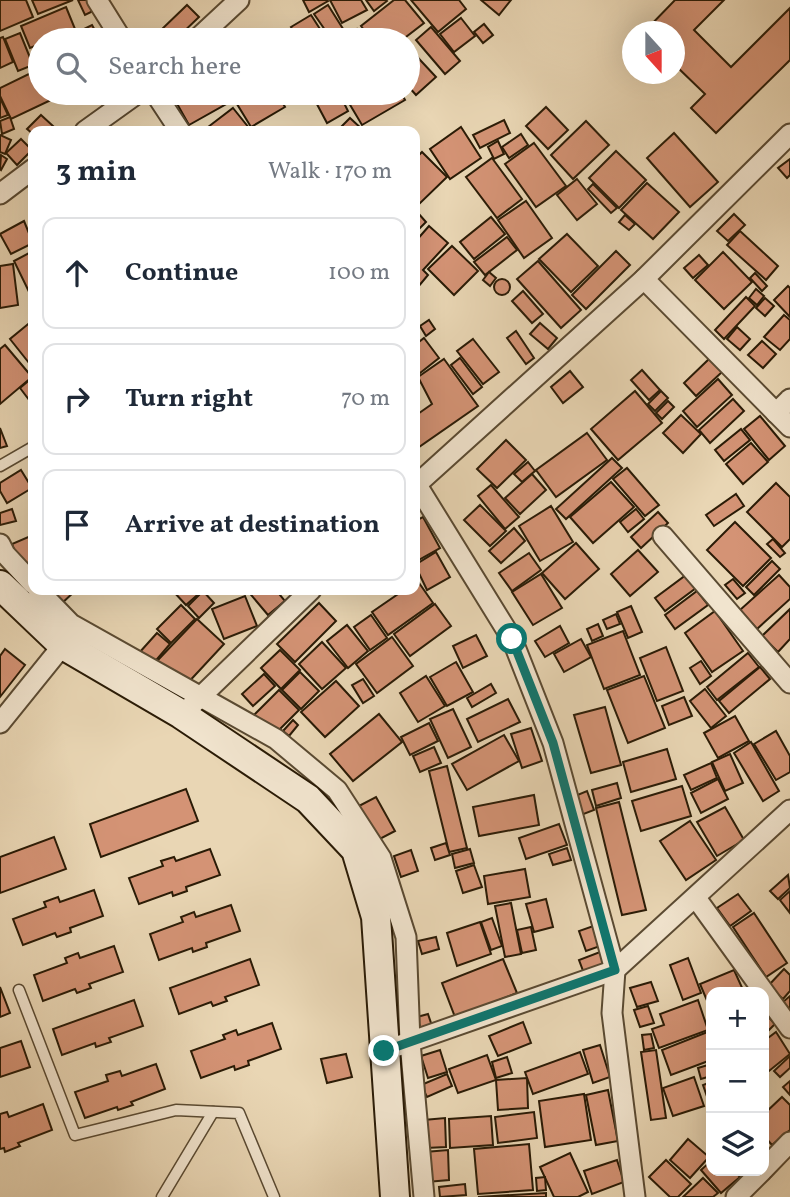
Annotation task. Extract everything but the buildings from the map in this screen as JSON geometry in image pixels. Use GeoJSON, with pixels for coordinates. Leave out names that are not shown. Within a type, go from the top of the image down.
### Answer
{"type":"FeatureCollection","features":[{"type":"Feature","properties":{"kind":"main road"},"geometry":{"type":"LineString","coordinates":[[0,585],[63,645],[191,707],[308,799],[356,850],[376,917],[397,1047],[395,1197]]}},
{"type":"Feature","properties":{"kind":"street"},"geometry":{"type":"LineString","coordinates":[[97,0],[114,28]]}},
{"type":"Feature","properties":{"kind":"street"},"geometry":{"type":"LineString","coordinates":[[208,28],[236,1]]}},
{"type":"Feature","properties":{"kind":"street"},"geometry":{"type":"LineString","coordinates":[[92,126],[121,105]]}},
{"type":"Feature","properties":{"kind":"street"},"geometry":{"type":"LineString","coordinates":[[163,105],[177,126]]}},
{"type":"Feature","properties":{"kind":"street"},"geometry":{"type":"LineString","coordinates":[[420,480],[643,279],[790,134]]}},
{"type":"Feature","properties":{"kind":"street"},"geometry":{"type":"LineString","coordinates":[[0,194],[28,174]]}},
{"type":"Feature","properties":{"kind":"street"},"geometry":{"type":"LineString","coordinates":[[643,279],[783,406],[790,427]]}},
{"type":"Feature","properties":{"kind":"street"},"geometry":{"type":"LineString","coordinates":[[420,492],[512,639],[553,743],[615,970],[612,1013],[635,1197]]}},
{"type":"Feature","properties":{"kind":"street"},"geometry":{"type":"LineString","coordinates":[[663,536],[790,683]]}},
{"type":"Feature","properties":{"kind":"street"},"geometry":{"type":"LineString","coordinates":[[0,544],[5,554],[28,579]]}},
{"type":"Feature","properties":{"kind":"street"},"geometry":{"type":"LineString","coordinates":[[43,595],[71,624],[191,707],[306,595]]}},
{"type":"Feature","properties":{"kind":"street"},"geometry":{"type":"LineString","coordinates":[[0,723],[63,645]]}},
{"type":"Feature","properties":{"kind":"street"},"geometry":{"type":"LineString","coordinates":[[424,1197],[397,1047],[615,970],[790,810]]}},
{"type":"Feature","properties":{"kind":"street"},"geometry":{"type":"LineString","coordinates":[[696,898],[790,1028]]}},
{"type":"Feature","properties":{"kind":"street"},"geometry":{"type":"LineString","coordinates":[[769,1164],[790,1142]]}},
{"type":"Feature","properties":{"kind":"street"},"geometry":{"type":"LineString","coordinates":[[736,1197],[757,1176]]}},
{"type":"Feature","properties":{"kind":"lane"},"geometry":{"type":"LineString","coordinates":[[0,466],[28,450]]}},
{"type":"Feature","properties":{"kind":"lane"},"geometry":{"type":"LineString","coordinates":[[19,989],[75,1135],[176,1110],[239,1113],[274,1197]]}},
{"type":"Feature","properties":{"kind":"lane"},"geometry":{"type":"LineString","coordinates":[[162,1197],[212,1112]]}},
{"type":"Feature","properties":{"kind":"route"},"geometry":{"type":"LineString","coordinates":[[384,1051],[615,970],[553,743],[512,639]]}}]}
